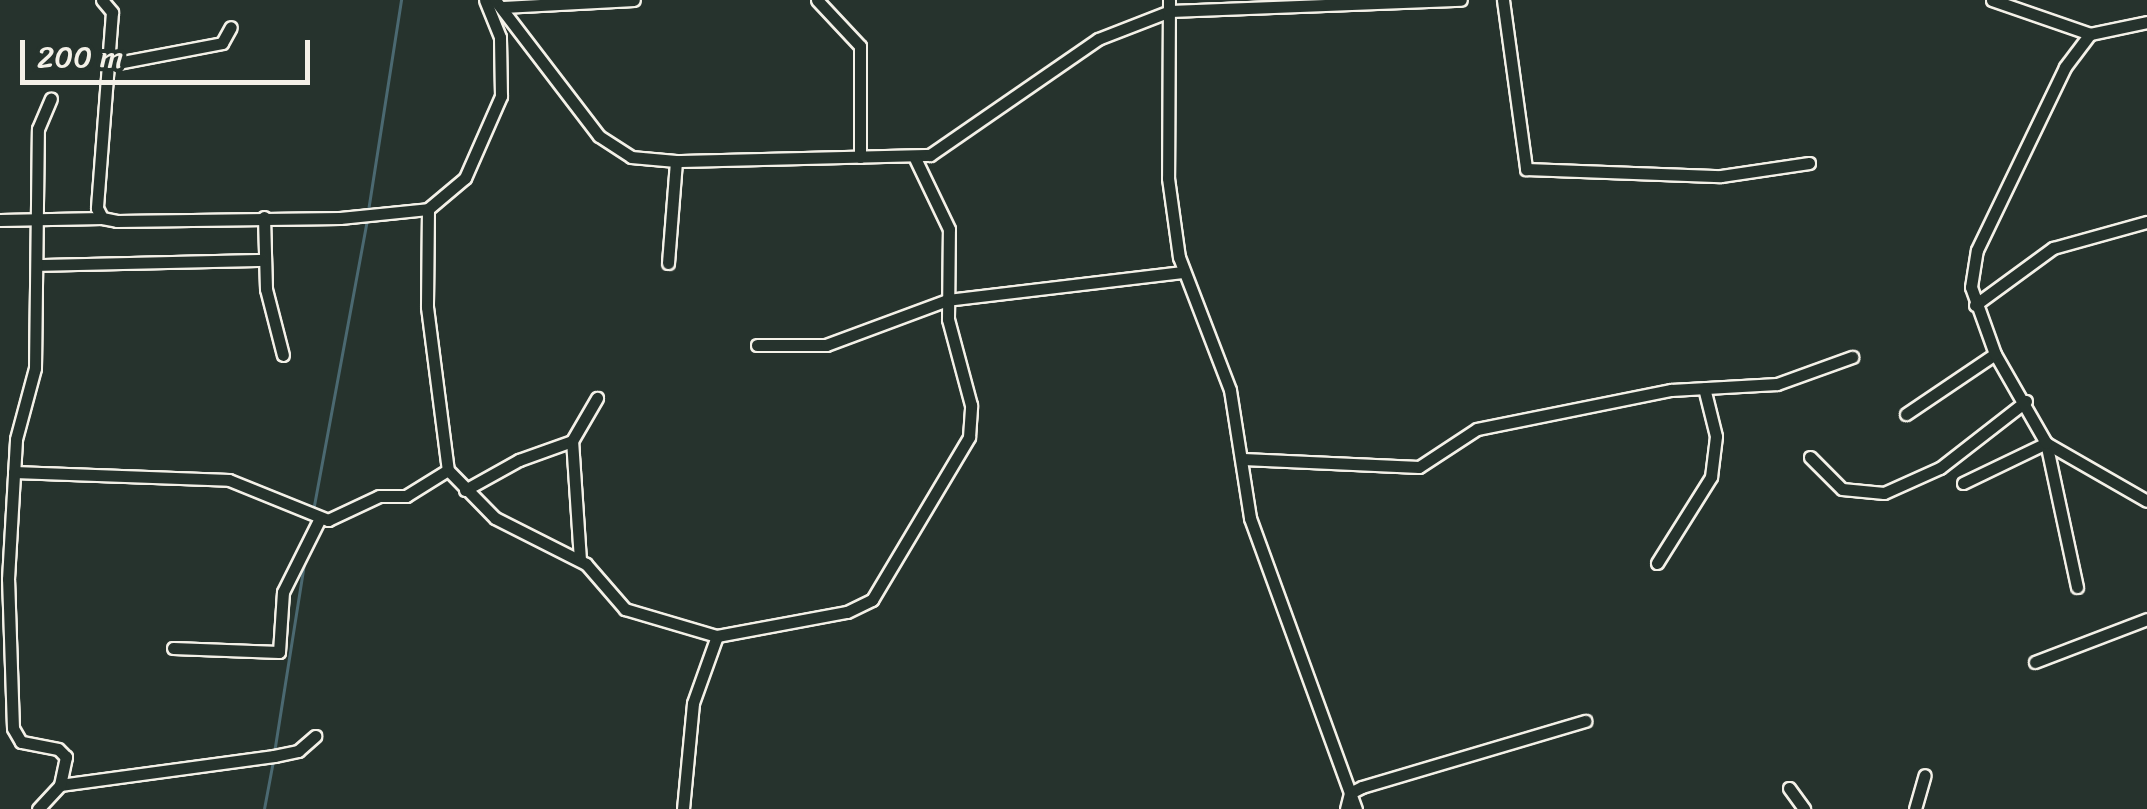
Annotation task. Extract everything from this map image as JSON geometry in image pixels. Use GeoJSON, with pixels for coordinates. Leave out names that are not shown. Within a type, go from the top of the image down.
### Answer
{"type":"FeatureCollection","features":[{"type":"Feature","properties":{"kind":"street"},"geometry":{"type":"LineString","coordinates":[[102,0],[112,12],[96,208],[102,218]]}},
{"type":"Feature","properties":{"kind":"street"},"geometry":{"type":"LineString","coordinates":[[0,220],[264,217],[428,209],[465,178],[501,96],[500,37],[485,0]]}},
{"type":"Feature","properties":{"kind":"street"},"geometry":{"type":"LineString","coordinates":[[499,4],[634,0]]}},
{"type":"Feature","properties":{"kind":"street"},"geometry":{"type":"LineString","coordinates":[[816,0],[860,46],[860,157]]}},
{"type":"Feature","properties":{"kind":"street"},"geometry":{"type":"LineString","coordinates":[[499,4],[599,136],[631,157],[676,161],[915,158],[938,151],[1026,83],[1098,39],[1170,6],[1460,0]]}},
{"type":"Feature","properties":{"kind":"street"},"geometry":{"type":"LineString","coordinates":[[1503,0],[1526,169],[1721,176],[1808,164]]}},
{"type":"Feature","properties":{"kind":"street"},"geometry":{"type":"LineString","coordinates":[[1992,0],[2090,34],[2147,22]]}},
{"type":"Feature","properties":{"kind":"street"},"geometry":{"type":"LineString","coordinates":[[1170,6],[1168,178],[1183,272],[1230,390],[1250,518],[1356,809]]}},
{"type":"Feature","properties":{"kind":"street"},"geometry":{"type":"LineString","coordinates":[[107,65],[222,43],[231,27]]}},
{"type":"Feature","properties":{"kind":"street"},"geometry":{"type":"LineString","coordinates":[[2077,587],[2046,443],[2026,400],[1995,354],[1975,306],[1977,250],[2002,210],[2065,66],[2090,34]]}},
{"type":"Feature","properties":{"kind":"street"},"geometry":{"type":"LineString","coordinates":[[38,809],[60,785],[64,754],[21,742],[12,728],[6,517],[34,368],[38,129],[51,99]]}},
{"type":"Feature","properties":{"kind":"street"},"geometry":{"type":"LineString","coordinates":[[428,209],[427,308],[448,470],[495,518],[580,560],[625,609],[717,636],[847,612],[878,592],[972,424],[947,300],[954,264],[949,229],[915,158]]}},
{"type":"Feature","properties":{"kind":"street"},"geometry":{"type":"LineString","coordinates":[[668,263],[676,161]]}},
{"type":"Feature","properties":{"kind":"street"},"geometry":{"type":"LineString","coordinates":[[264,217],[263,260],[283,356]]}},
{"type":"Feature","properties":{"kind":"street"},"geometry":{"type":"LineString","coordinates":[[1975,306],[2053,248],[2147,222]]}},
{"type":"Feature","properties":{"kind":"street"},"geometry":{"type":"LineString","coordinates":[[38,265],[263,260]]}},
{"type":"Feature","properties":{"kind":"street"},"geometry":{"type":"LineString","coordinates":[[757,345],[826,345],[947,300],[1183,272]]}},
{"type":"Feature","properties":{"kind":"street"},"geometry":{"type":"LineString","coordinates":[[1906,414],[1995,354]]}},
{"type":"Feature","properties":{"kind":"street"},"geometry":{"type":"LineString","coordinates":[[1243,459],[1419,467],[1442,458],[1477,429],[1704,388],[1776,384],[1852,356]]}},
{"type":"Feature","properties":{"kind":"street"},"geometry":{"type":"LineString","coordinates":[[1656,563],[1701,502],[1710,478],[1716,436],[1704,388]]}},
{"type":"Feature","properties":{"kind":"street"},"geometry":{"type":"LineString","coordinates":[[580,560],[572,441],[598,398]]}},
{"type":"Feature","properties":{"kind":"street"},"geometry":{"type":"LineString","coordinates":[[1810,457],[1842,489],[1884,493],[1940,468],[2026,400]]}},
{"type":"Feature","properties":{"kind":"street"},"geometry":{"type":"LineString","coordinates":[[465,490],[508,465],[572,441]]}},
{"type":"Feature","properties":{"kind":"street"},"geometry":{"type":"LineString","coordinates":[[1963,484],[2046,443]]}},
{"type":"Feature","properties":{"kind":"street"},"geometry":{"type":"LineString","coordinates":[[2046,443],[2147,501]]}},
{"type":"Feature","properties":{"kind":"street"},"geometry":{"type":"LineString","coordinates":[[14,472],[229,480],[318,520],[342,517],[379,496],[406,496],[448,470]]}},
{"type":"Feature","properties":{"kind":"street"},"geometry":{"type":"LineString","coordinates":[[173,648],[279,652],[283,592],[318,520]]}},
{"type":"Feature","properties":{"kind":"street"},"geometry":{"type":"LineString","coordinates":[[2035,662],[2147,619]]}},
{"type":"Feature","properties":{"kind":"street"},"geometry":{"type":"LineString","coordinates":[[684,809],[693,703],[717,636]]}},
{"type":"Feature","properties":{"kind":"street"},"geometry":{"type":"LineString","coordinates":[[1350,793],[1585,720]]}},
{"type":"Feature","properties":{"kind":"street"},"geometry":{"type":"LineString","coordinates":[[60,785],[274,756],[298,751],[315,736]]}},
{"type":"Feature","properties":{"kind":"street"},"geometry":{"type":"LineString","coordinates":[[1915,809],[1925,774]]}},
{"type":"Feature","properties":{"kind":"street"},"geometry":{"type":"LineString","coordinates":[[1789,788],[1804,809]]}},
{"type":"Feature","properties":{"kind":"street"},"geometry":{"type":"LineString","coordinates":[[1346,809],[1350,793]]}},
{"type":"Feature","properties":{"kind":"waterway"},"geometry":{"type":"LineString","coordinates":[[368,211],[401,0]]}},
{"type":"Feature","properties":{"kind":"waterway"},"geometry":{"type":"LineString","coordinates":[[313,511],[367,219]]}},
{"type":"Feature","properties":{"kind":"waterway"},"geometry":{"type":"LineString","coordinates":[[274,753],[304,563]]}},
{"type":"Feature","properties":{"kind":"waterway"},"geometry":{"type":"LineString","coordinates":[[264,809],[273,761]]}}]}
